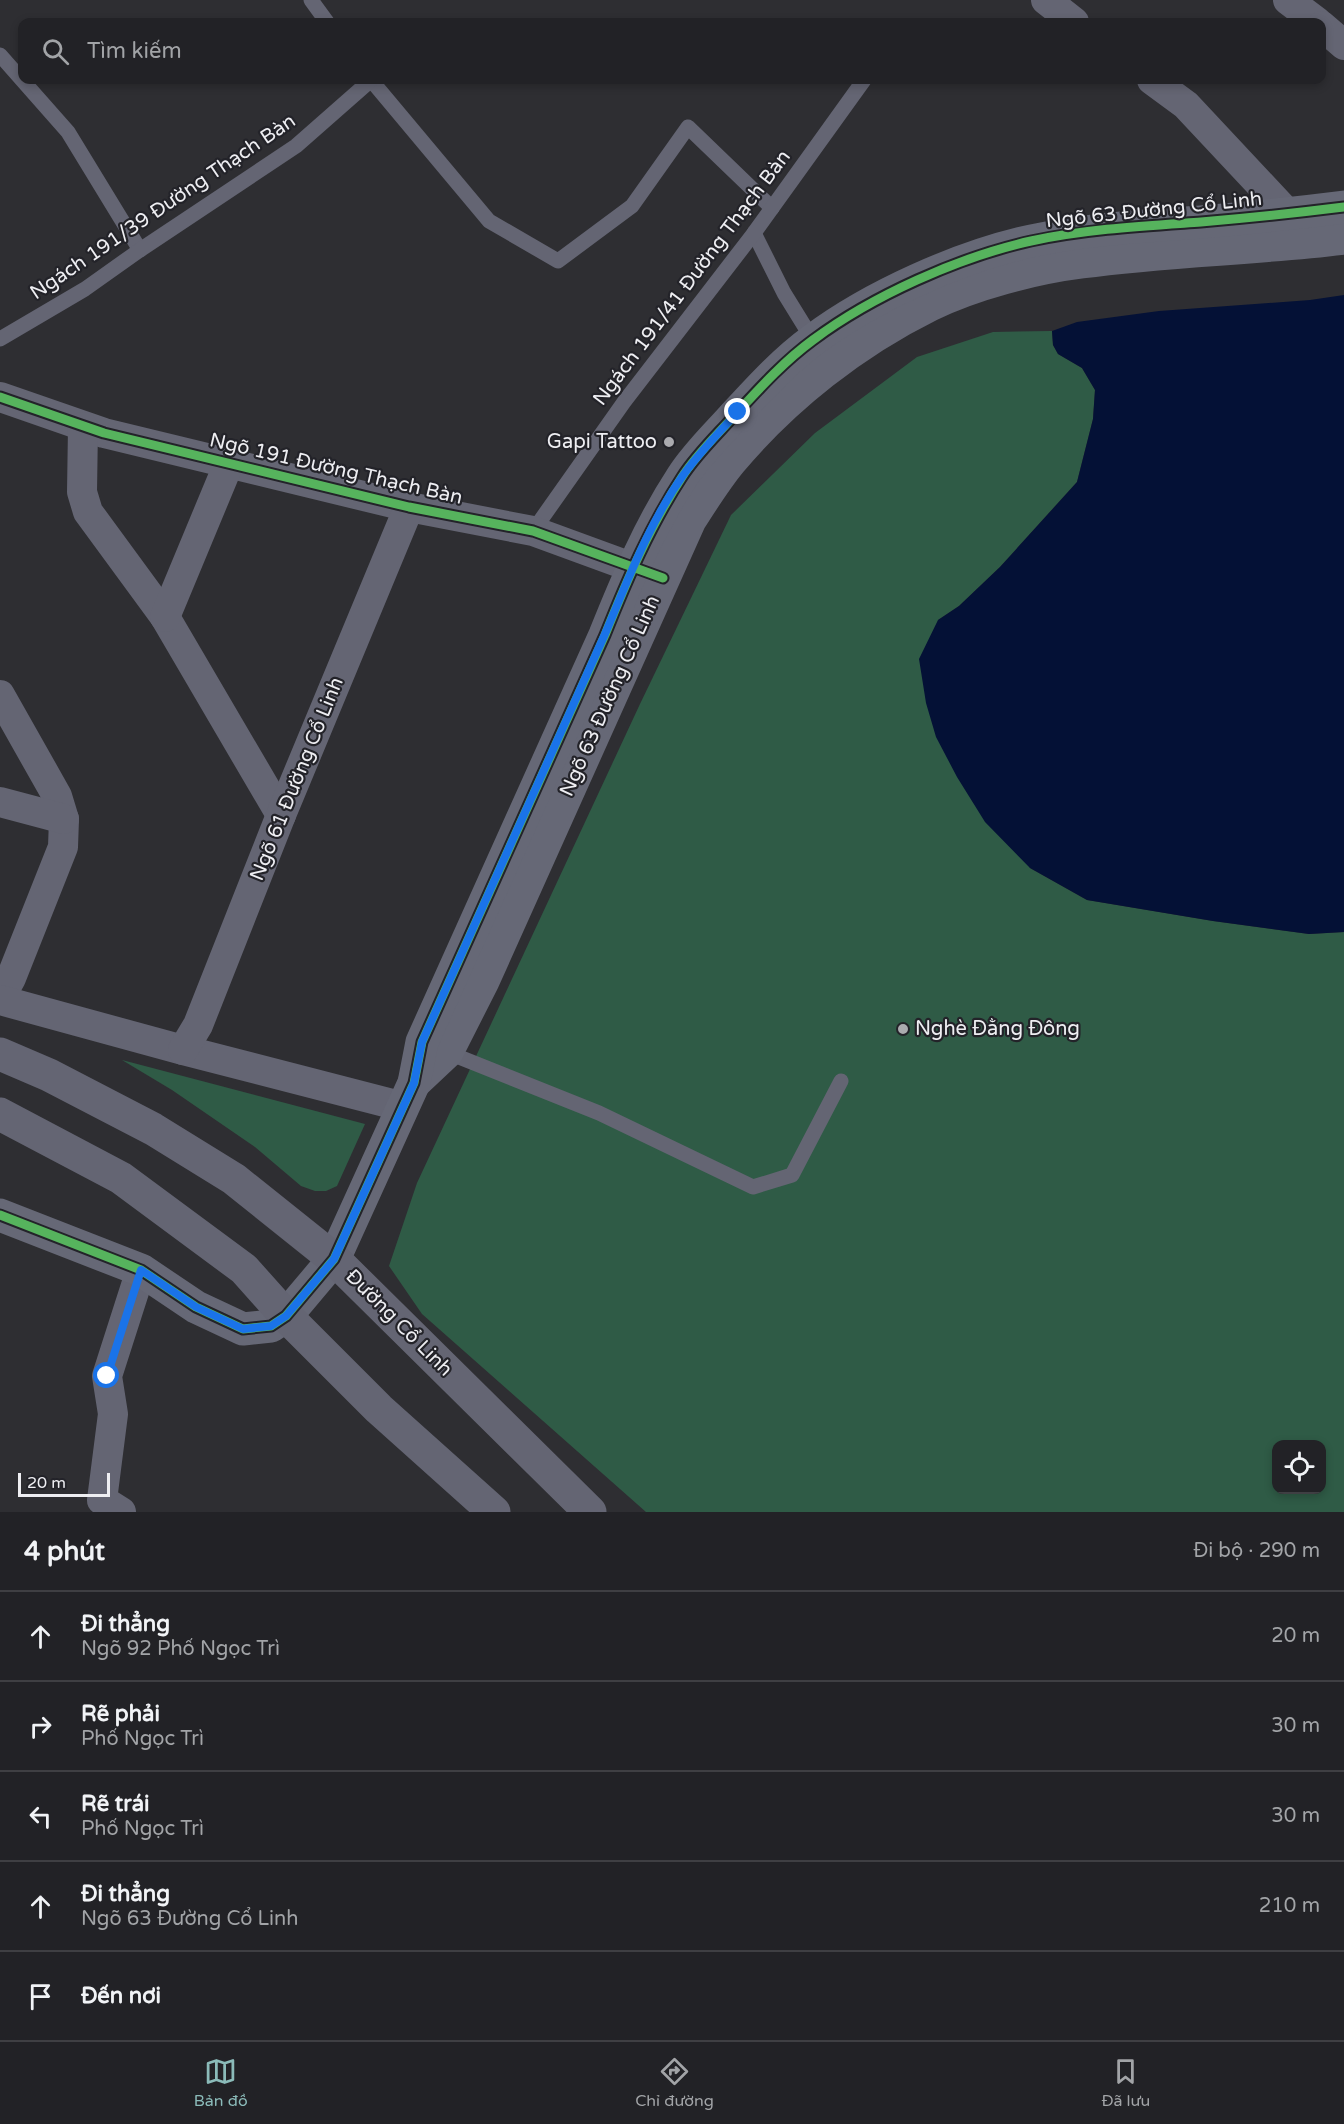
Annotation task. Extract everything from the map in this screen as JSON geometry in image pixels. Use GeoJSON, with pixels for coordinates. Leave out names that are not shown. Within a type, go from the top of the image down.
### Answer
{"type":"FeatureCollection","features":[{"type":"Feature","properties":{"kind":"main road","name":"Đường Cổ Linh"},"geometry":{"type":"LineString","coordinates":[[0,1054],[48,1075],[173,1142],[234,1179],[334,1259],[590,1512]]}},
{"type":"Feature","properties":{"kind":"main road"},"geometry":{"type":"LineString","coordinates":[[0,1114],[121,1178],[244,1269],[286,1316],[379,1409],[494,1512]]}},
{"type":"Feature","properties":{"kind":"street"},"geometry":{"type":"LineString","coordinates":[[1047,0],[1069,18]]}},
{"type":"Feature","properties":{"kind":"street"},"geometry":{"type":"LineString","coordinates":[[1288,0],[1312,18]]}},
{"type":"Feature","properties":{"kind":"street"},"geometry":{"type":"LineString","coordinates":[[1326,29],[1344,45]]}},
{"type":"Feature","properties":{"kind":"street"},"geometry":{"type":"LineString","coordinates":[[1157,84],[1186,105],[1292,229]]}},
{"type":"Feature","properties":{"kind":"street","name":"Ngõ 63 Đường Cổ Linh"},"geometry":{"type":"LineString","coordinates":[[1292,229],[1344,207]]}},
{"type":"Feature","properties":{"kind":"street","name":"Ngõ 63 Đường Cổ Linh"},"geometry":{"type":"LineString","coordinates":[[286,1316],[334,1259],[409,1095],[435,1047],[600,645],[633,567],[657,519],[683,475],[712,439],[767,379],[813,340],[850,316],[940,271],[1034,256],[1081,262],[1133,241],[1292,229],[1344,238]]}},
{"type":"Feature","properties":{"kind":"street","name":"Ngõ 63 Đường Cổ Linh"},"geometry":{"type":"LineString","coordinates":[[435,1047],[483,981],[690,520],[731,461],[776,413],[836,364],[879,333],[932,304],[1011,276],[1034,256]]}},
{"type":"Feature","properties":{"kind":"street"},"geometry":{"type":"LineString","coordinates":[[813,340],[836,364]]}},
{"type":"Feature","properties":{"kind":"street","name":"Ngõ 191 Đường Thạch Bàn"},"geometry":{"type":"LineString","coordinates":[[0,397],[83,427],[409,507],[533,531],[663,578]]}},
{"type":"Feature","properties":{"kind":"street"},"geometry":{"type":"LineString","coordinates":[[83,427],[82,492],[88,512],[165,617],[281,815]]}},
{"type":"Feature","properties":{"kind":"street"},"geometry":{"type":"LineString","coordinates":[[165,617],[229,463]]}},
{"type":"Feature","properties":{"kind":"street","name":"Ngõ 61 Đường Cổ Linh"},"geometry":{"type":"LineString","coordinates":[[183,1050],[198,1026],[281,815],[409,507]]}},
{"type":"Feature","properties":{"kind":"street"},"geometry":{"type":"LineString","coordinates":[[0,695],[57,796],[64,819],[63,848],[11,978],[0,999],[183,1050],[409,1095]]}},
{"type":"Feature","properties":{"kind":"street"},"geometry":{"type":"LineString","coordinates":[[0,802],[64,819]]}},
{"type":"Feature","properties":{"kind":"street"},"geometry":{"type":"LineString","coordinates":[[0,1215],[141,1270],[196,1307],[243,1329],[271,1326],[286,1316]]}},
{"type":"Feature","properties":{"kind":"street"},"geometry":{"type":"LineString","coordinates":[[121,1512],[102,1500],[113,1414],[107,1376],[141,1270]]}},
{"type":"Feature","properties":{"kind":"lane"},"geometry":{"type":"LineString","coordinates":[[311,0],[324,18]]}},
{"type":"Feature","properties":{"kind":"lane"},"geometry":{"type":"LineString","coordinates":[[0,56],[18,76]]}},
{"type":"Feature","properties":{"kind":"lane"},"geometry":{"type":"LineString","coordinates":[[25,84],[68,132],[140,250]]}},
{"type":"Feature","properties":{"kind":"lane","name":"Ngách 191/39 Đường Thạch Bàn"},"geometry":{"type":"LineString","coordinates":[[0,339],[85,289],[296,146],[366,84]]}},
{"type":"Feature","properties":{"kind":"lane"},"geometry":{"type":"LineString","coordinates":[[374,84],[489,221],[558,261],[632,206],[688,127],[772,208]]}},
{"type":"Feature","properties":{"kind":"lane","name":"Ngách 191/41 Đường Thạch Bàn"},"geometry":{"type":"LineString","coordinates":[[533,531],[624,402],[772,208],[861,84]]}},
{"type":"Feature","properties":{"kind":"lane"},"geometry":{"type":"LineString","coordinates":[[754,232],[784,293],[813,340]]}},
{"type":"Feature","properties":{"kind":"lane"},"geometry":{"type":"LineString","coordinates":[[435,1047],[599,1113],[753,1187],[792,1175],[842,1081]]}},
{"type":"Feature","properties":{"kind":"green space"},"geometry":{"type":"Polygon","coordinates":[[[1052,331],[1053,345],[1058,354],[1082,368],[1095,390],[1093,419],[1077,482],[1000,567],[959,606],[938,620],[1030,868],[1087,900],[1309,934],[1344,932],[1344,1512],[646,1512],[422,1314],[389,1266],[417,1183],[640,704],[731,515],[815,433],[917,357],[993,332],[1052,331]]]}},
{"type":"Feature","properties":{"kind":"green space"},"geometry":{"type":"Polygon","coordinates":[[[122,1060],[365,1124],[337,1186],[326,1191],[315,1191],[301,1186],[255,1147],[172,1090],[122,1060]]]}},
{"type":"Feature","properties":{"kind":"water"},"geometry":{"type":"Polygon","coordinates":[[[1344,295],[1344,932],[1309,934],[1087,900],[1030,868],[985,822],[936,737],[926,703],[919,659],[938,620],[959,606],[1000,567],[1077,482],[1093,419],[1095,390],[1082,368],[1058,354],[1053,345],[1052,331],[1077,322],[1159,311],[1310,300],[1344,295]]]}},
{"type":"Feature","properties":{"kind":"cycle path"},"geometry":{"type":"LineString","coordinates":[[0,1215],[141,1270],[196,1307],[243,1329],[271,1326],[286,1316],[334,1259],[414,1083],[422,1042],[649,534],[693,461],[761,387],[813,340],[862,308],[917,280],[1003,248],[1052,237],[1094,231],[1344,207]]}},
{"type":"Feature","properties":{"kind":"cycle path"},"geometry":{"type":"LineString","coordinates":[[0,397],[104,433],[409,507],[533,531],[663,578]]}},
{"type":"Feature","properties":{"kind":"place","name":"Gapi Tattoo"},"geometry":{"type":"Point","coordinates":[669,442]}},
{"type":"Feature","properties":{"kind":"place","name":"Nghè Đằng Đông"},"geometry":{"type":"Point","coordinates":[903,1029]}},
{"type":"Feature","properties":{"kind":"route"},"geometry":{"type":"LineString","coordinates":[[107,1376],[141,1270],[196,1307],[243,1329],[271,1326],[286,1316],[334,1259],[414,1083],[422,1042],[633,567],[657,519],[683,475],[712,439],[738,412]]}}]}
